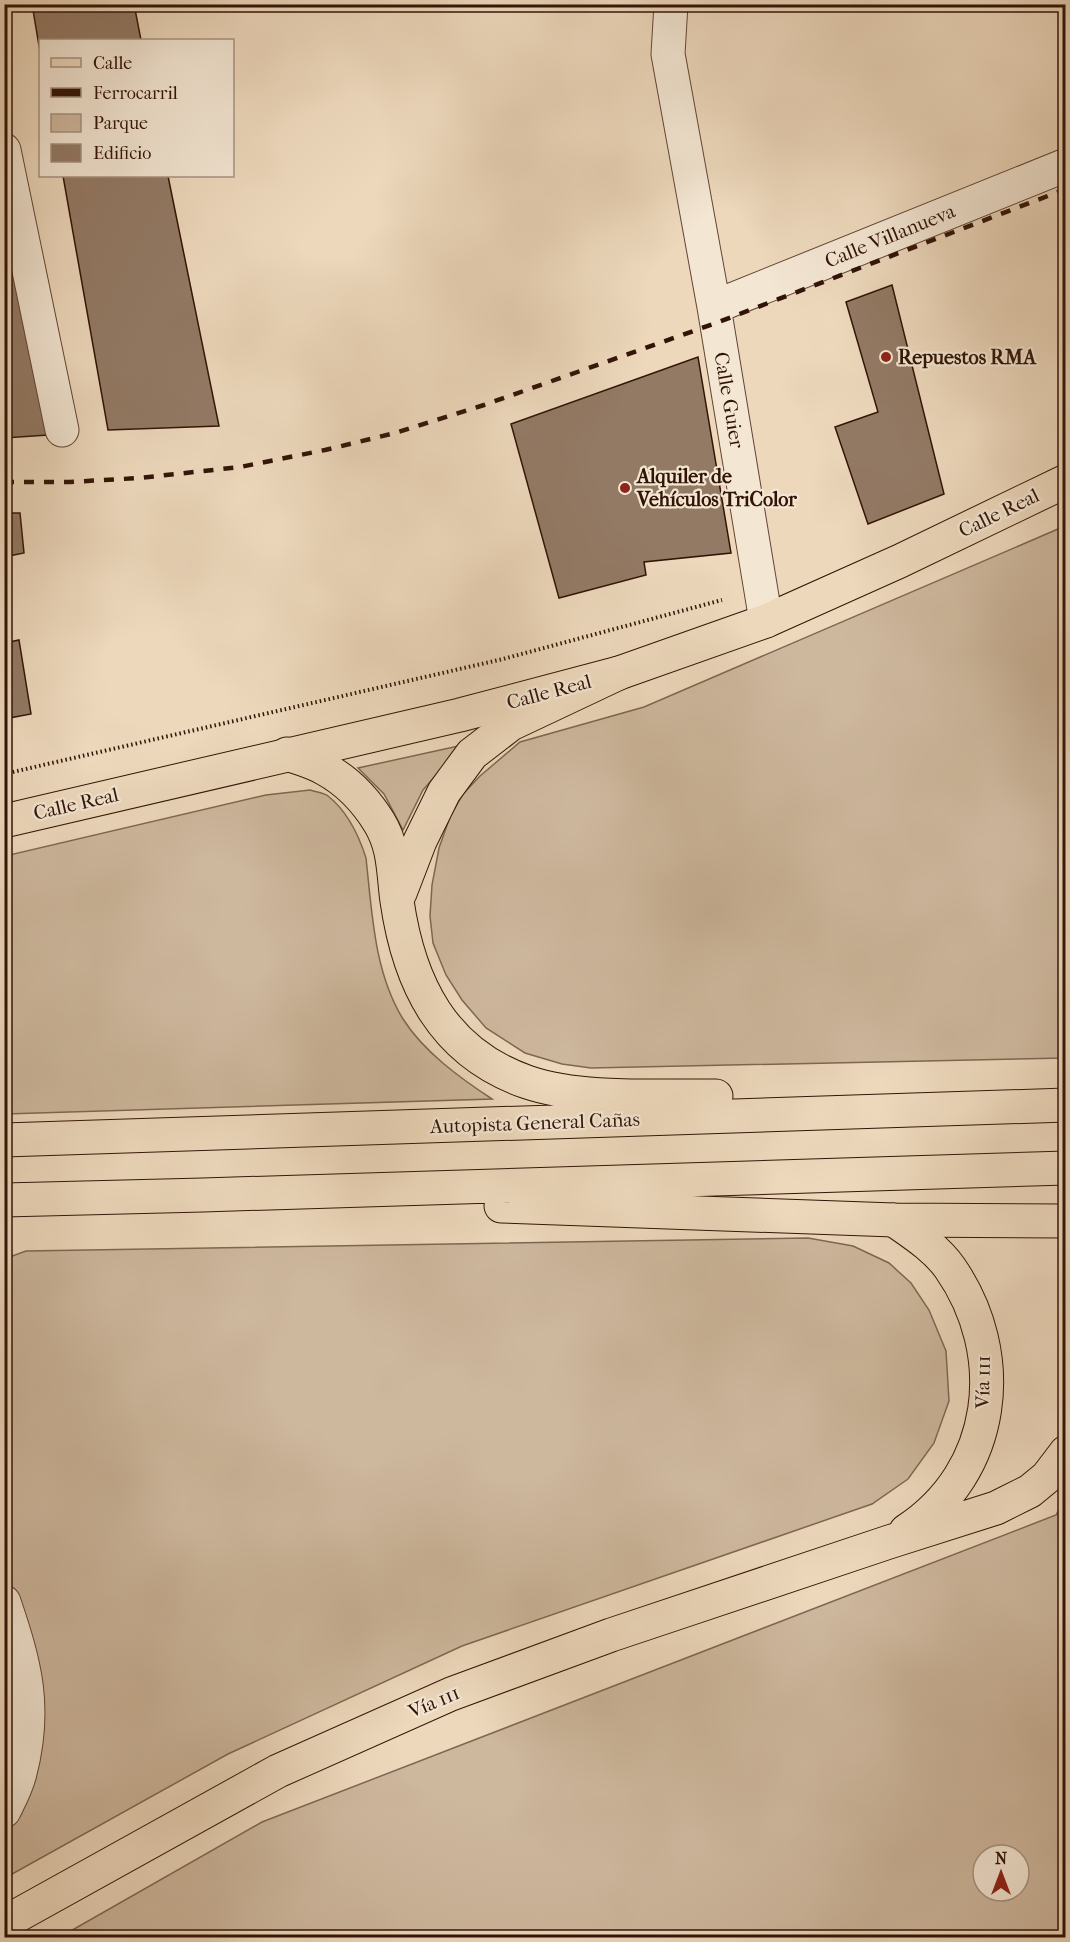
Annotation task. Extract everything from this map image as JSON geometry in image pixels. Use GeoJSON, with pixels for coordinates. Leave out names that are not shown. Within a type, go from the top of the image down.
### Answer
{"type":"FeatureCollection","features":[{"type":"Feature","properties":{"kind":"main road","name":"Calle Real"},"geometry":{"type":"LineString","coordinates":[[4,821],[460,715],[619,673],[766,621],[900,561],[1065,481]]}},
{"type":"Feature","properties":{"kind":"main road"},"geometry":{"type":"LineString","coordinates":[[397,900],[420,842],[444,792],[472,754],[511,724],[619,673]]}},
{"type":"Feature","properties":{"kind":"main road"},"geometry":{"type":"LineString","coordinates":[[287,754],[324,768],[356,792],[380,824],[394,860],[397,900],[405,946],[417,982],[434,1011],[454,1037],[481,1060],[526,1082],[578,1094],[1065,1103]]}},
{"type":"Feature","properties":{"kind":"main road","name":"Autopista General Cañas"},"geometry":{"type":"LineString","coordinates":[[4,1140],[1065,1103]]}},
{"type":"Feature","properties":{"kind":"main road"},"geometry":{"type":"LineString","coordinates":[[4,1200],[1065,1168]]}},
{"type":"Feature","properties":{"kind":"main road"},"geometry":{"type":"LineString","coordinates":[[203,1195],[894,1220],[1065,1221]]}},
{"type":"Feature","properties":{"kind":"main road","name":"Vía 111"},"geometry":{"type":"LineString","coordinates":[[889,1542],[919,1522],[945,1497],[965,1468],[979,1435],[987,1400],[987,1364],[981,1329],[968,1296],[948,1266],[924,1240],[894,1220]]}},
{"type":"Feature","properties":{"kind":"main road","name":"Vía 111"},"geometry":{"type":"LineString","coordinates":[[4,1923],[278,1771],[451,1694],[611,1635],[996,1508],[1030,1491],[1047,1477],[1065,1452]]}},
{"type":"Feature","properties":{"kind":"street","name":"Calle Guier"},"geometry":{"type":"LineString","coordinates":[[671,4],[668,54],[712,296],[766,621]]}},
{"type":"Feature","properties":{"kind":"street"},"geometry":{"type":"LineString","coordinates":[[4,150],[62,430]]}},
{"type":"Feature","properties":{"kind":"street","name":"Calle Villanueva"},"geometry":{"type":"LineString","coordinates":[[712,296],[1065,165]]}},
{"type":"Feature","properties":{"kind":"street"},"geometry":{"type":"LineString","coordinates":[[4,1602],[13,1657],[28,1691],[28,1735],[20,1775],[4,1811]]}},
{"type":"Feature","properties":{"kind":"path"},"geometry":{"type":"LineString","coordinates":[[4,774],[503,659],[729,598]]}},
{"type":"Feature","properties":{"kind":"green space"},"geometry":{"type":"Polygon","coordinates":[[[1065,526],[1065,1058],[591,1068],[562,1064],[525,1053],[486,1028],[462,1000],[446,975],[433,943],[430,916],[432,885],[439,848],[450,817],[463,794],[480,776],[520,742],[644,707],[1065,526]]]}},
{"type":"Feature","properties":{"kind":"green space"},"geometry":{"type":"Polygon","coordinates":[[[463,745],[423,790],[403,830],[384,794],[358,768],[463,745]]]}},
{"type":"Feature","properties":{"kind":"green space"},"geometry":{"type":"Polygon","coordinates":[[[310,790],[326,795],[335,802],[347,816],[360,841],[366,858],[380,962],[393,1001],[403,1019],[432,1053],[455,1073],[492,1099],[5,1114],[5,856],[266,795],[310,790]]]}},
{"type":"Feature","properties":{"kind":"green space"},"geometry":{"type":"Polygon","coordinates":[[[808,1238],[853,1246],[889,1263],[911,1283],[929,1310],[946,1351],[949,1401],[934,1443],[908,1479],[872,1504],[462,1646],[228,1754],[5,1878],[4,1259],[26,1251],[808,1238]]]}},
{"type":"Feature","properties":{"kind":"green space"},"geometry":{"type":"Polygon","coordinates":[[[1065,1499],[1065,1937],[60,1937],[262,1822],[1056,1515],[1065,1499]]]}},
{"type":"Feature","properties":{"kind":"building"},"geometry":{"type":"Polygon","coordinates":[[[32,4],[134,4],[141,39],[39,39],[39,46],[32,4]]]}},
{"type":"Feature","properties":{"kind":"building"},"geometry":{"type":"Polygon","coordinates":[[[63,177],[168,177],[219,426],[108,430],[63,177]]]}},
{"type":"Feature","properties":{"kind":"building"},"geometry":{"type":"Polygon","coordinates":[[[4,218],[48,435],[4,438],[4,218]]]}},
{"type":"Feature","properties":{"kind":"building","name":"Repuestos RMA"},"geometry":{"type":"Polygon","coordinates":[[[892,285],[944,494],[868,524],[835,427],[878,412],[846,302],[892,285]]]}},
{"type":"Feature","properties":{"kind":"building","name":"Alquiler de Vehículos TriColor"},"geometry":{"type":"Polygon","coordinates":[[[698,357],[731,553],[644,562],[646,575],[559,598],[511,424],[698,357]]]}},
{"type":"Feature","properties":{"kind":"building"},"geometry":{"type":"Polygon","coordinates":[[[4,513],[20,513],[24,553],[4,557],[4,513]]]}},
{"type":"Feature","properties":{"kind":"building"},"geometry":{"type":"Polygon","coordinates":[[[19,640],[31,714],[4,719],[4,643],[19,640]]]}},
{"type":"Feature","properties":{"kind":"railway"},"geometry":{"type":"LineString","coordinates":[[4,482],[70,482],[139,478],[240,467],[395,433],[484,405],[716,323],[1066,189]]}},
{"type":"Feature","properties":{"kind":"place","name":"Repuestos RMA"},"geometry":{"type":"Point","coordinates":[886,357]}},
{"type":"Feature","properties":{"kind":"place","name":"Alquiler de Vehículos TriColor"},"geometry":{"type":"Point","coordinates":[625,488]}}]}
